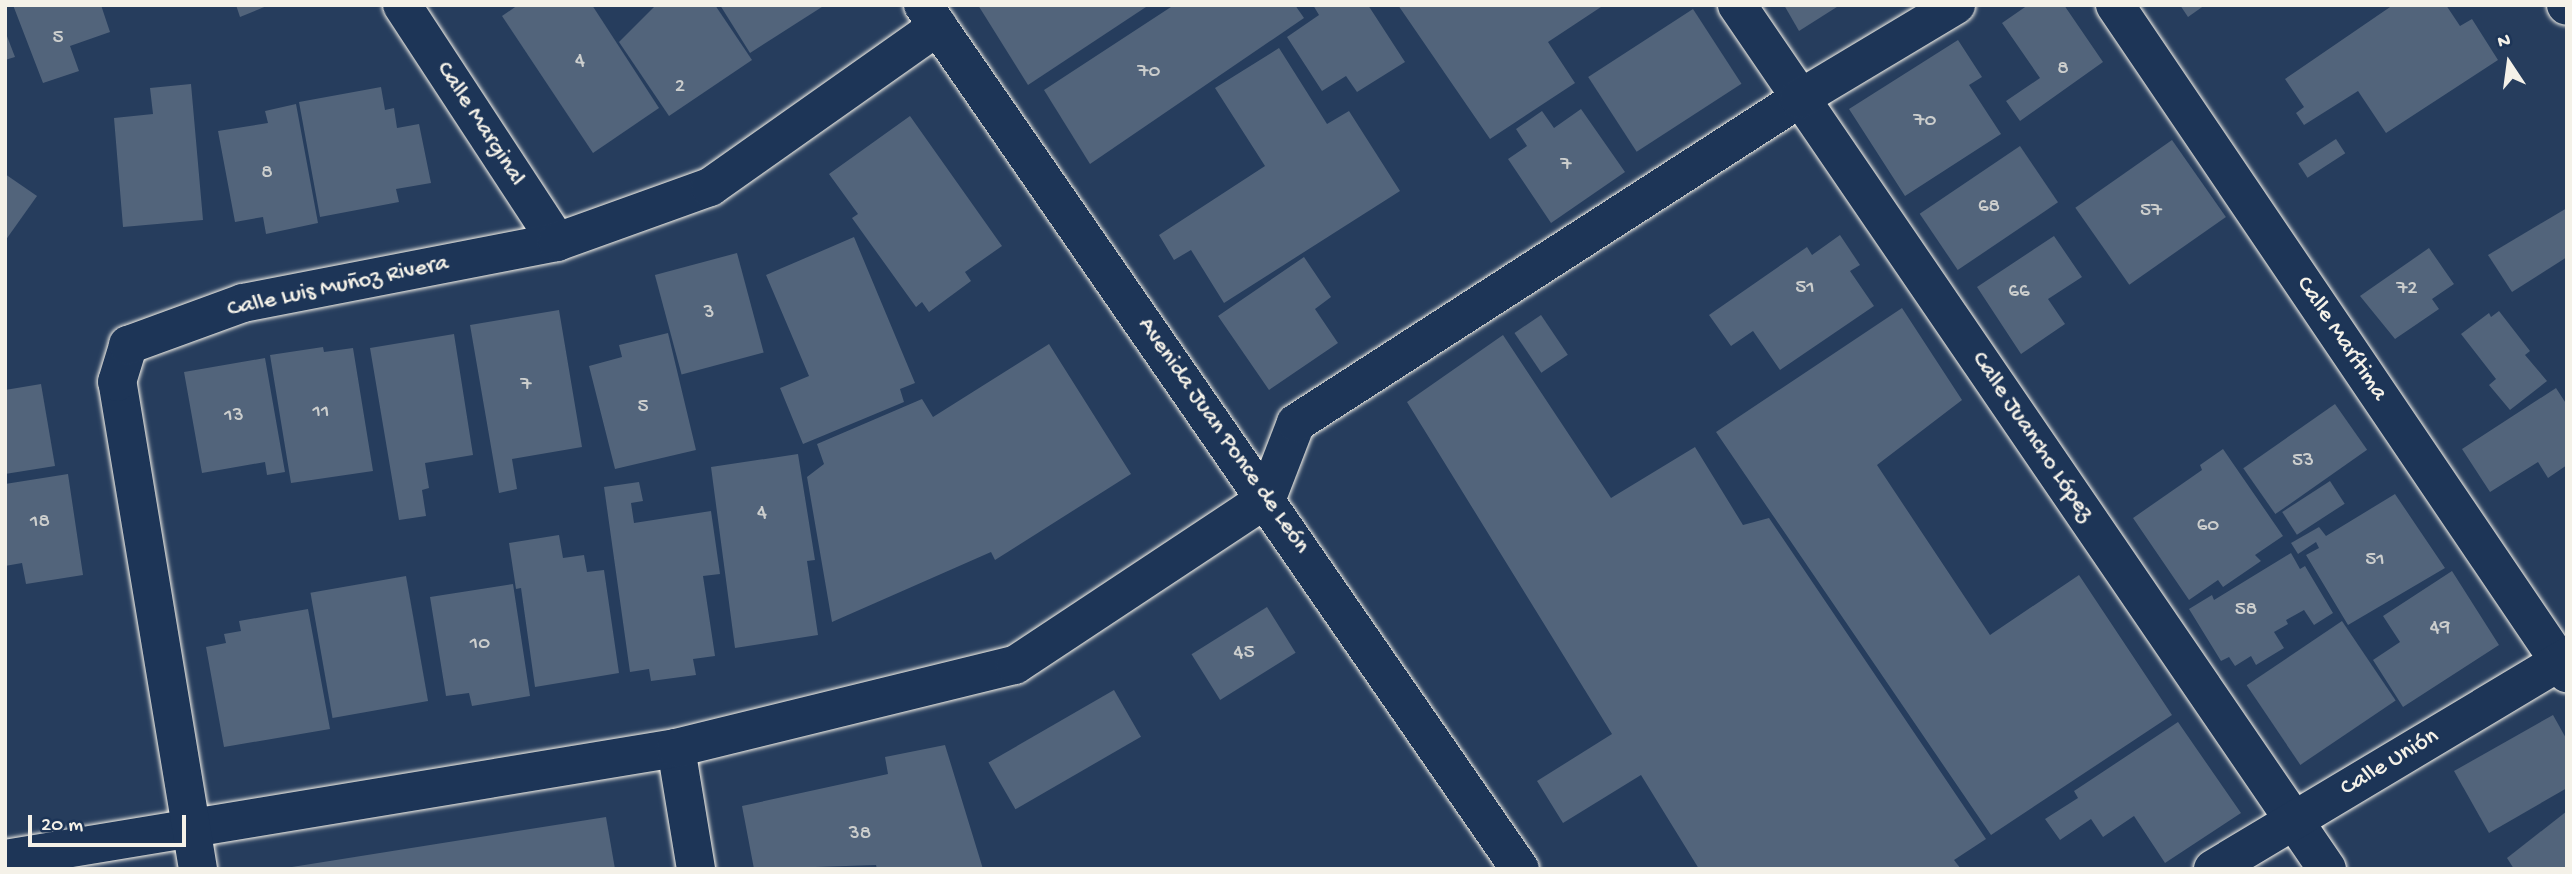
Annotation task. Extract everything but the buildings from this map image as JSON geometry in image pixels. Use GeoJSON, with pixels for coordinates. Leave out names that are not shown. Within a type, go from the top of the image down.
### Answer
{"type":"FeatureCollection","features":[{"type":"Feature","properties":{"kind":"street","name":"Calle Marginal"},"geometry":{"type":"LineString","coordinates":[[402,5],[558,242]]}},
{"type":"Feature","properties":{"kind":"street","name":"Calle Juancho López"},"geometry":{"type":"LineString","coordinates":[[1737,5],[2327,869]]}},
{"type":"Feature","properties":{"kind":"street"},"geometry":{"type":"LineString","coordinates":[[5,859],[191,826],[676,748],[1015,665],[1267,498],[1296,423],[1799,99],[1956,5]]}},
{"type":"Feature","properties":{"kind":"street","name":"Calle Marítima"},"geometry":{"type":"LineString","coordinates":[[2115,5],[2564,664]]}},
{"type":"Feature","properties":{"kind":"street","name":"Calle Luis Muñoz Rivera"},"geometry":{"type":"LineString","coordinates":[[191,826],[117,382],[128,345],[243,303],[558,242],[709,187],[930,16]]}},
{"type":"Feature","properties":{"kind":"street","name":"Avenida Juan Ponce de León"},"geometry":{"type":"LineString","coordinates":[[930,16],[1267,498],[1520,869]]}},
{"type":"Feature","properties":{"kind":"street","name":"Calle Unión"},"geometry":{"type":"LineString","coordinates":[[2213,869],[2564,664]]}},
{"type":"Feature","properties":{"kind":"street"},"geometry":{"type":"LineString","coordinates":[[676,748],[696,869]]}},
{"type":"Feature","properties":{"kind":"street"},"geometry":{"type":"LineString","coordinates":[[191,826],[198,869]]}}]}
